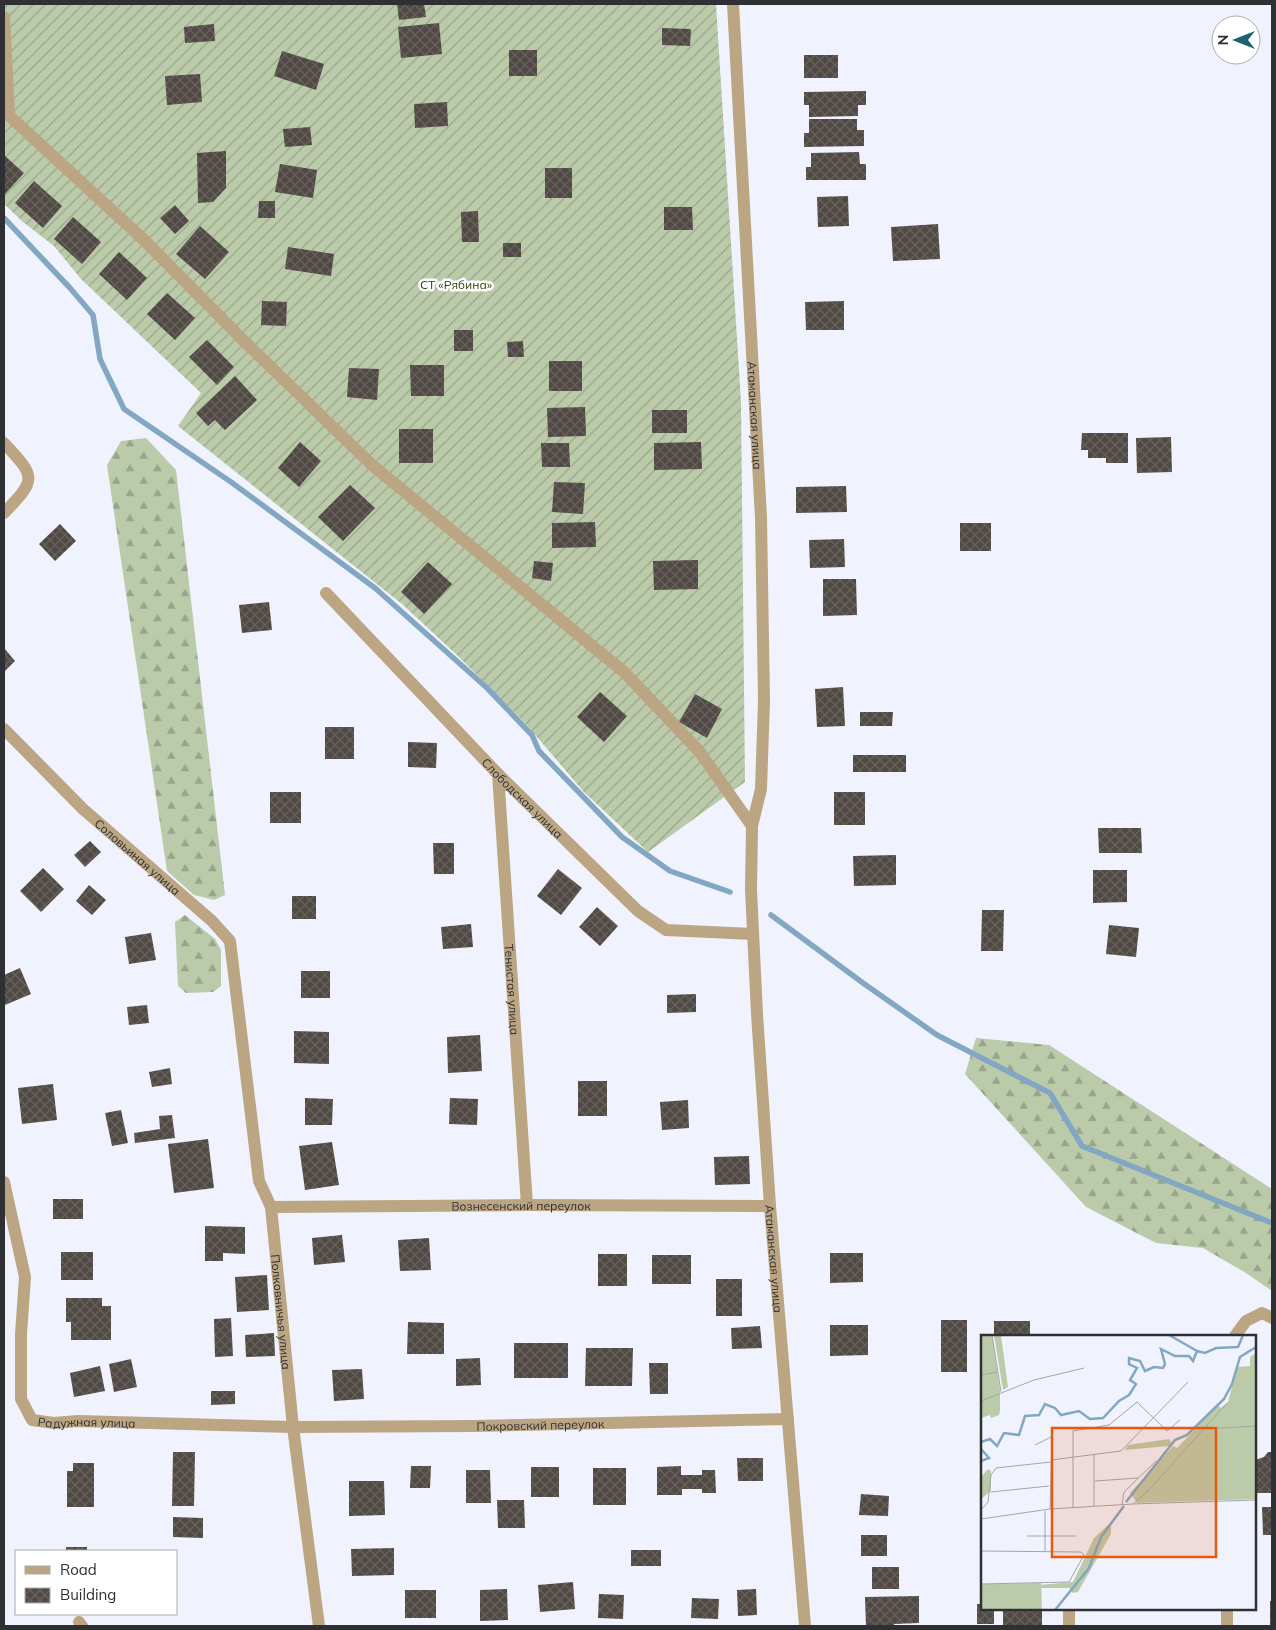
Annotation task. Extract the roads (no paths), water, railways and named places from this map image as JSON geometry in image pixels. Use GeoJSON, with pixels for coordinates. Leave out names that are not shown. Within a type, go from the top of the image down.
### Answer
{"type":"FeatureCollection","features":[{"type":"Feature","properties":{"kind":"street","name":"Атаманская улица"},"geometry":{"type":"LineString","coordinates":[[733,4],[761,528],[764,701],[761,789],[752,826],[751,890],[770,1206],[806,1626]]}},
{"type":"Feature","properties":{"kind":"street"},"geometry":{"type":"LineString","coordinates":[[4,17],[6,112],[145,241],[246,343],[372,465],[624,672],[699,752],[752,826]]}},
{"type":"Feature","properties":{"kind":"street"},"geometry":{"type":"LineString","coordinates":[[4,443],[28,470],[29,477],[28,485],[22,494],[4,513]]}},
{"type":"Feature","properties":{"kind":"street","name":"Слободская улица"},"geometry":{"type":"LineString","coordinates":[[326,593],[498,774],[638,911],[666,930],[753,934]]}},
{"type":"Feature","properties":{"kind":"street","name":"Соловьиная улица"},"geometry":{"type":"LineString","coordinates":[[4,729],[83,809],[212,921],[230,941],[237,1000]]}},
{"type":"Feature","properties":{"kind":"street","name":"Тенистая улица"},"geometry":{"type":"LineString","coordinates":[[498,774],[527,1205]]}},
{"type":"Feature","properties":{"kind":"street","name":"Полковничья улица"},"geometry":{"type":"LineString","coordinates":[[237,1000],[259,1181],[271,1207],[294,1427],[319,1626]]}},
{"type":"Feature","properties":{"kind":"street","name":"Радужная улица"},"geometry":{"type":"LineString","coordinates":[[4,1182],[24,1277],[21,1399],[32,1420],[54,1423],[78,1421],[294,1427]]}},
{"type":"Feature","properties":{"kind":"street","name":"Вознесенский переулок"},"geometry":{"type":"LineString","coordinates":[[271,1207],[770,1206]]}},
{"type":"Feature","properties":{"kind":"street"},"geometry":{"type":"LineString","coordinates":[[1236,1335],[1246,1320],[1262,1313],[1272,1318]]}},
{"type":"Feature","properties":{"kind":"street","name":"Покровский переулок"},"geometry":{"type":"LineString","coordinates":[[294,1427],[482,1426],[788,1419]]}},
{"type":"Feature","properties":{"kind":"street"},"geometry":{"type":"LineString","coordinates":[[1069,1610],[1069,1626]]}},
{"type":"Feature","properties":{"kind":"street"},"geometry":{"type":"LineString","coordinates":[[1227,1610],[1227,1626]]}},
{"type":"Feature","properties":{"kind":"waterway"},"geometry":{"type":"LineString","coordinates":[[4,218],[93,315],[100,359],[124,409],[231,482],[375,588],[487,688],[532,735],[539,751],[622,837],[670,871],[730,892]]}},
{"type":"Feature","properties":{"kind":"waterway"},"geometry":{"type":"LineString","coordinates":[[771,915],[937,1035],[1050,1093],[1082,1146],[1272,1223]]}},
{"type":"Feature","properties":{"kind":"park label","name":"СТ «Рябина»"},"geometry":{"type":"Point","coordinates":[456,284]}}]}
